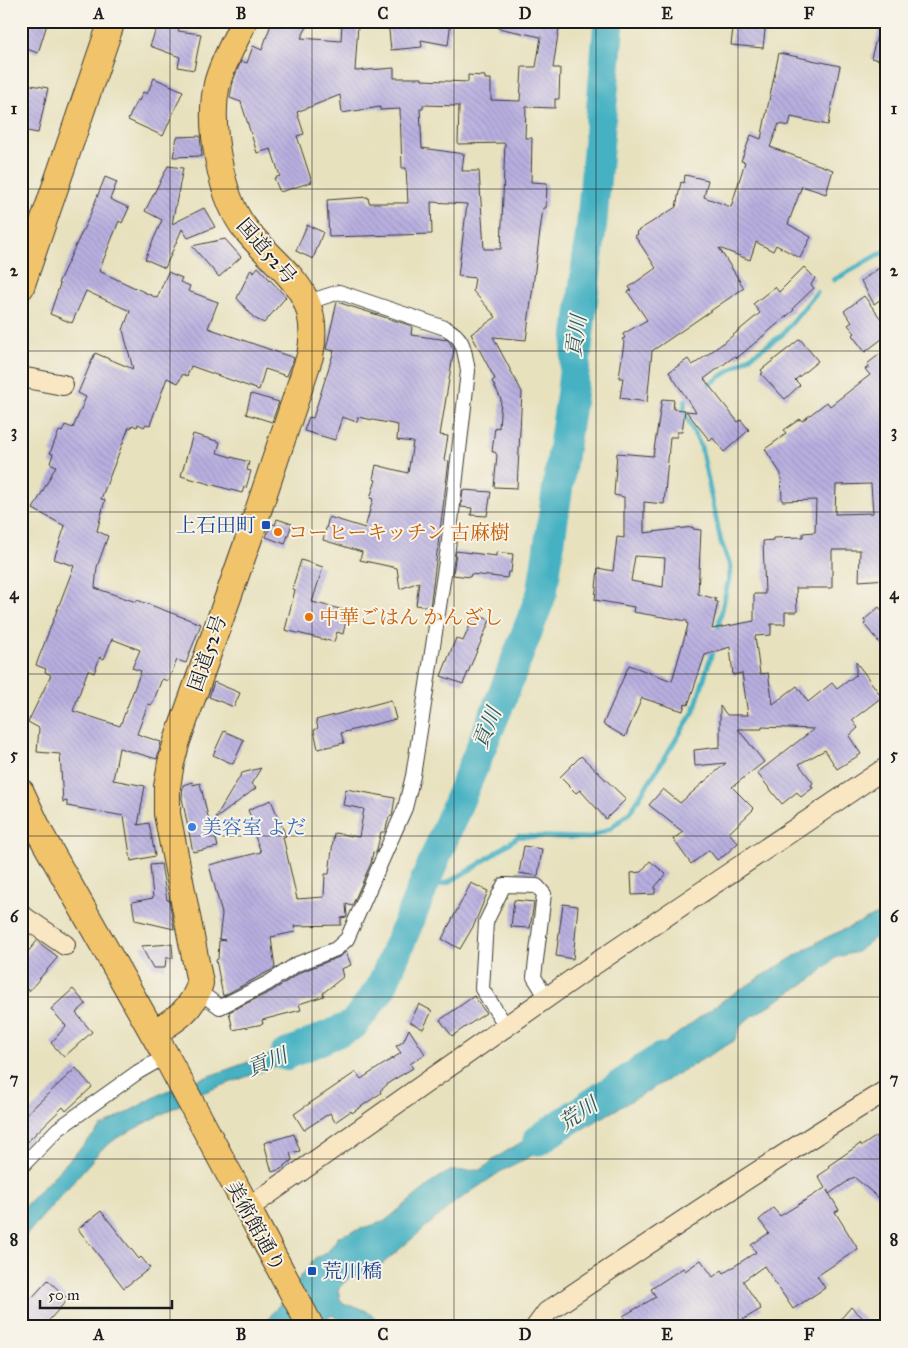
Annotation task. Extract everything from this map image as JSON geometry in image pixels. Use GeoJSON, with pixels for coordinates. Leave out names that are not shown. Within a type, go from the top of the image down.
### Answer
{"type":"FeatureCollection","features":[{"type":"Feature","properties":{"kind":"highway"},"geometry":{"type":"LineString","coordinates":[[21,287],[112,21]]}},
{"type":"Feature","properties":{"kind":"highway","name":"国道52号"},"geometry":{"type":"LineString","coordinates":[[198,991],[199,970],[168,814],[167,788],[170,762],[310,356],[314,338],[308,302],[300,289],[246,230],[234,212],[222,175],[216,137],[217,85],[244,21]]}},
{"type":"Feature","properties":{"kind":"highway"},"geometry":{"type":"LineString","coordinates":[[21,792],[41,835],[169,1061]]}},
{"type":"Feature","properties":{"kind":"highway"},"geometry":{"type":"LineString","coordinates":[[153,1033],[181,1016],[196,999],[198,991]]}},
{"type":"Feature","properties":{"kind":"highway","name":"美術館通り"},"geometry":{"type":"LineString","coordinates":[[169,1061],[311,1327]]}},
{"type":"Feature","properties":{"kind":"street"},"geometry":{"type":"LineString","coordinates":[[198,991],[220,1006],[268,983],[297,964],[336,949],[347,939],[405,808],[413,776],[448,548],[468,371],[463,345],[457,334],[445,328],[339,292],[308,302]]}},
{"type":"Feature","properties":{"kind":"street"},"geometry":{"type":"LineString","coordinates":[[21,377],[63,386]]}},
{"type":"Feature","properties":{"kind":"street"},"geometry":{"type":"LineString","coordinates":[[251,1215],[506,1026],[887,768]]}},
{"type":"Feature","properties":{"kind":"street"},"geometry":{"type":"LineString","coordinates":[[506,1026],[482,989],[486,922],[504,885],[538,886],[544,894],[534,977],[547,998]]}},
{"type":"Feature","properties":{"kind":"street"},"geometry":{"type":"LineString","coordinates":[[21,915],[65,946]]}},
{"type":"Feature","properties":{"kind":"street"},"geometry":{"type":"LineString","coordinates":[[21,1167],[58,1129],[138,1072],[169,1061]]}},
{"type":"Feature","properties":{"kind":"street"},"geometry":{"type":"LineString","coordinates":[[536,1327],[547,1312],[662,1233],[783,1153],[887,1090]]}},
{"type":"Feature","properties":{"kind":"water"},"geometry":{"type":"Polygon","coordinates":[[[887,910],[887,928],[857,952],[836,957],[813,978],[748,1019],[741,1025],[734,1041],[579,1131],[500,1172],[454,1203],[380,1266],[364,1275],[350,1277],[338,1289],[340,1299],[345,1305],[366,1311],[374,1317],[381,1327],[350,1327],[332,1315],[316,1327],[262,1327],[315,1258],[327,1253],[339,1236],[385,1221],[435,1180],[450,1171],[481,1170],[497,1157],[553,1123],[594,1113],[626,1085],[629,1074],[651,1053],[725,999],[821,940],[887,910]]]}},
{"type":"Feature","properties":{"kind":"water"},"geometry":{"type":"Polygon","coordinates":[[[324,1039],[284,1063],[202,1093],[117,1138],[101,1150],[21,1241],[21,1210],[101,1127],[164,1092],[257,1059],[324,1039]]]}},
{"type":"Feature","properties":{"kind":"building"},"geometry":{"type":"Polygon","coordinates":[[[21,21],[48,21],[38,53],[21,47],[21,21]]]}},
{"type":"Feature","properties":{"kind":"building"},"geometry":{"type":"Polygon","coordinates":[[[159,21],[182,21],[178,31],[201,34],[194,70],[178,67],[180,57],[150,46],[159,21]]]}},
{"type":"Feature","properties":{"kind":"building"},"geometry":{"type":"Polygon","coordinates":[[[272,21],[310,21],[301,38],[341,41],[342,23],[358,24],[355,71],[394,68],[394,78],[422,78],[422,80],[468,82],[468,75],[485,76],[485,79],[491,79],[491,100],[520,101],[522,67],[536,67],[541,37],[498,28],[499,21],[560,21],[553,68],[560,68],[559,99],[555,99],[555,108],[526,107],[525,138],[532,138],[531,182],[547,183],[546,208],[543,208],[526,340],[493,337],[522,392],[517,488],[494,487],[497,455],[495,452],[492,452],[495,427],[499,428],[501,399],[492,381],[495,379],[471,334],[496,317],[473,291],[475,278],[458,276],[467,204],[431,202],[432,234],[329,237],[327,200],[368,197],[369,203],[408,203],[406,168],[402,168],[400,109],[380,110],[380,107],[342,113],[340,95],[297,112],[304,134],[297,136],[312,182],[280,192],[274,178],[280,176],[271,149],[257,153],[241,102],[230,98],[233,81],[241,61],[247,63],[253,46],[262,50],[272,21]],[[423,105],[423,109],[420,109],[422,148],[464,154],[462,171],[479,171],[484,249],[501,249],[505,143],[458,144],[459,106],[423,105]]]}},
{"type":"Feature","properties":{"kind":"building"},"geometry":{"type":"Polygon","coordinates":[[[388,21],[451,21],[448,45],[421,40],[422,47],[391,50],[388,21]]]}},
{"type":"Feature","properties":{"kind":"building"},"geometry":{"type":"Polygon","coordinates":[[[739,21],[766,21],[763,48],[731,45],[733,28],[738,29],[739,21]]]}},
{"type":"Feature","properties":{"kind":"building"},"geometry":{"type":"Polygon","coordinates":[[[881,21],[887,21],[887,62],[871,58],[881,21]]]}},
{"type":"Feature","properties":{"kind":"building"},"geometry":{"type":"Polygon","coordinates":[[[779,53],[840,66],[828,125],[791,117],[789,126],[779,124],[770,147],[833,170],[826,194],[802,186],[788,224],[811,237],[800,258],[776,245],[773,251],[756,242],[750,260],[719,248],[744,288],[652,351],[647,402],[620,398],[623,378],[619,378],[624,342],[622,339],[625,338],[623,334],[647,320],[628,292],[631,290],[629,287],[656,268],[635,236],[638,234],[636,232],[676,207],[681,182],[684,183],[685,175],[708,180],[704,197],[731,207],[745,162],[741,161],[751,135],[761,139],[779,53]]]}},
{"type":"Feature","properties":{"kind":"building"},"geometry":{"type":"Polygon","coordinates":[[[154,78],[183,91],[163,136],[128,120],[137,100],[139,101],[143,92],[147,94],[154,78]]]}},
{"type":"Feature","properties":{"kind":"building"},"geometry":{"type":"Polygon","coordinates":[[[26,84],[48,88],[38,133],[21,130],[21,90],[25,91],[26,84]]]}},
{"type":"Feature","properties":{"kind":"building"},"geometry":{"type":"Polygon","coordinates":[[[200,136],[202,156],[173,157],[177,137],[200,136]]]}},
{"type":"Feature","properties":{"kind":"building"},"geometry":{"type":"Polygon","coordinates":[[[168,166],[183,168],[172,224],[204,208],[215,227],[188,238],[182,229],[165,268],[145,259],[162,220],[145,211],[168,166]]]}},
{"type":"Feature","properties":{"kind":"building"},"geometry":{"type":"Polygon","coordinates":[[[105,177],[117,182],[110,199],[129,208],[122,223],[119,221],[99,271],[157,298],[168,272],[182,278],[180,282],[190,286],[188,291],[218,302],[208,328],[294,358],[287,376],[265,369],[259,390],[191,366],[187,376],[183,374],[178,383],[167,378],[150,425],[146,424],[144,427],[138,424],[137,427],[132,425],[131,428],[129,427],[101,499],[105,500],[97,531],[108,536],[97,567],[95,588],[136,602],[137,600],[201,624],[186,663],[177,660],[168,681],[162,679],[152,705],[148,704],[137,734],[161,742],[157,759],[119,748],[113,780],[145,786],[138,825],[149,823],[155,856],[131,861],[124,816],[67,806],[67,801],[63,802],[60,754],[37,752],[39,728],[28,722],[51,675],[45,672],[46,669],[36,665],[74,566],[54,559],[65,526],[33,509],[56,466],[50,463],[53,454],[50,453],[59,431],[62,432],[65,425],[73,428],[86,397],[78,393],[95,353],[133,369],[123,330],[130,311],[86,291],[72,323],[50,314],[60,284],[58,283],[90,215],[105,177]],[[112,639],[104,659],[100,657],[94,673],[88,670],[73,711],[120,726],[141,671],[132,668],[140,650],[112,639]]]}},
{"type":"Feature","properties":{"kind":"building"},"geometry":{"type":"Polygon","coordinates":[[[307,225],[323,232],[313,259],[296,251],[307,225]]]}},
{"type":"Feature","properties":{"kind":"building"},"geometry":{"type":"Polygon","coordinates":[[[225,239],[241,257],[219,277],[192,246],[225,239]]]}},
{"type":"Feature","properties":{"kind":"building"},"geometry":{"type":"Polygon","coordinates":[[[258,267],[286,297],[264,323],[254,318],[237,298],[251,269],[254,272],[258,267]]]}},
{"type":"Feature","properties":{"kind":"building"},"geometry":{"type":"Polygon","coordinates":[[[804,267],[815,278],[811,285],[814,288],[793,308],[794,310],[737,358],[735,356],[704,379],[738,422],[741,420],[749,430],[724,452],[713,438],[710,441],[686,411],[696,412],[669,372],[688,359],[692,365],[696,363],[726,341],[760,313],[753,304],[775,287],[779,292],[804,267]]]}},
{"type":"Feature","properties":{"kind":"building"},"geometry":{"type":"Polygon","coordinates":[[[879,268],[887,279],[887,295],[874,304],[861,281],[879,268]]]}},
{"type":"Feature","properties":{"kind":"building"},"geometry":{"type":"Polygon","coordinates":[[[864,296],[887,327],[887,335],[865,352],[852,335],[855,333],[848,325],[852,322],[844,311],[864,296]]]}},
{"type":"Feature","properties":{"kind":"building"},"geometry":{"type":"Polygon","coordinates":[[[337,302],[412,326],[411,335],[448,340],[454,349],[440,435],[448,436],[444,460],[449,461],[430,607],[416,605],[419,582],[400,589],[397,568],[360,560],[362,552],[323,540],[329,517],[365,528],[373,499],[370,498],[376,480],[373,479],[376,465],[408,473],[413,442],[397,440],[398,425],[358,417],[357,422],[342,417],[335,440],[304,431],[309,417],[313,418],[334,351],[326,349],[337,302]]]}},
{"type":"Feature","properties":{"kind":"building"},"geometry":{"type":"Polygon","coordinates":[[[800,339],[818,361],[795,380],[800,385],[785,399],[761,374],[763,373],[761,370],[800,339]]]}},
{"type":"Feature","properties":{"kind":"building"},"geometry":{"type":"Polygon","coordinates":[[[880,354],[887,363],[887,579],[859,581],[860,550],[832,550],[832,588],[796,588],[797,612],[785,612],[785,624],[771,624],[771,635],[755,636],[760,674],[768,673],[773,704],[797,686],[808,702],[832,683],[837,689],[856,675],[856,662],[882,697],[852,720],[858,728],[849,736],[861,754],[837,769],[825,750],[799,764],[813,783],[811,785],[813,788],[801,797],[797,792],[782,804],[757,773],[814,729],[762,727],[762,729],[738,729],[764,762],[732,787],[754,809],[729,833],[738,843],[725,855],[717,860],[709,850],[691,864],[673,839],[683,832],[649,805],[663,789],[680,803],[726,763],[695,766],[694,750],[720,747],[720,706],[727,715],[748,715],[742,673],[733,675],[730,647],[705,655],[688,705],[685,704],[683,711],[642,698],[625,737],[603,724],[629,665],[672,681],[688,625],[687,621],[633,612],[634,607],[595,600],[598,568],[613,571],[617,537],[624,538],[624,497],[614,495],[617,453],[653,456],[662,399],[674,400],[673,409],[685,410],[682,432],[677,432],[677,437],[670,437],[664,504],[644,502],[644,533],[693,527],[693,529],[701,530],[698,594],[716,599],[715,601],[718,602],[712,629],[754,621],[754,594],[765,594],[763,541],[773,540],[773,538],[803,537],[803,533],[815,532],[816,500],[782,501],[781,474],[765,449],[786,434],[784,430],[800,419],[802,421],[827,402],[830,406],[870,375],[865,369],[869,367],[867,364],[880,354]],[[871,484],[836,485],[835,514],[873,513],[871,484]],[[635,556],[631,581],[663,587],[665,558],[635,556]]]}},
{"type":"Feature","properties":{"kind":"building"},"geometry":{"type":"Polygon","coordinates":[[[251,394],[279,402],[272,422],[246,414],[251,394]]]}},
{"type":"Feature","properties":{"kind":"building"},"geometry":{"type":"Polygon","coordinates":[[[193,434],[220,442],[217,453],[249,462],[247,470],[251,471],[246,488],[244,487],[242,493],[181,476],[193,434]]]}},
{"type":"Feature","properties":{"kind":"building"},"geometry":{"type":"Polygon","coordinates":[[[463,490],[491,492],[487,516],[471,515],[472,508],[461,507],[463,490]]]}},
{"type":"Feature","properties":{"kind":"building"},"geometry":{"type":"Polygon","coordinates":[[[277,519],[292,524],[285,544],[266,537],[271,523],[275,525],[277,519]]]}},
{"type":"Feature","properties":{"kind":"building"},"geometry":{"type":"Polygon","coordinates":[[[456,551],[496,556],[496,552],[513,554],[511,572],[508,572],[507,578],[471,574],[470,577],[453,575],[456,551]]]}},
{"type":"Feature","properties":{"kind":"building"},"geometry":{"type":"Polygon","coordinates":[[[301,560],[323,567],[312,602],[348,611],[343,634],[337,632],[334,642],[285,630],[295,590],[292,589],[301,560]]]}},
{"type":"Feature","properties":{"kind":"building"},"geometry":{"type":"Polygon","coordinates":[[[879,607],[887,617],[887,652],[864,624],[866,623],[864,620],[879,607]]]}},
{"type":"Feature","properties":{"kind":"building"},"geometry":{"type":"Polygon","coordinates":[[[475,614],[490,620],[463,684],[441,676],[456,638],[463,641],[475,614]]]}},
{"type":"Feature","properties":{"kind":"building"},"geometry":{"type":"Polygon","coordinates":[[[214,682],[240,693],[234,707],[209,697],[214,682]]]}},
{"type":"Feature","properties":{"kind":"building"},"geometry":{"type":"Polygon","coordinates":[[[391,700],[396,719],[341,733],[344,743],[318,749],[314,730],[318,728],[316,720],[391,700]]]}},
{"type":"Feature","properties":{"kind":"building"},"geometry":{"type":"Polygon","coordinates":[[[224,731],[244,740],[233,764],[213,755],[224,731]]]}},
{"type":"Feature","properties":{"kind":"building"},"geometry":{"type":"Polygon","coordinates":[[[581,756],[626,799],[606,819],[580,790],[576,793],[560,777],[581,756]]]}},
{"type":"Feature","properties":{"kind":"building"},"geometry":{"type":"Polygon","coordinates":[[[261,768],[251,784],[256,788],[214,820],[242,773],[261,768]]]}},
{"type":"Feature","properties":{"kind":"building"},"geometry":{"type":"Polygon","coordinates":[[[192,782],[193,785],[200,783],[210,825],[212,822],[218,847],[193,852],[182,798],[183,785],[192,782]]]}},
{"type":"Feature","properties":{"kind":"building"},"geometry":{"type":"Polygon","coordinates":[[[346,789],[395,798],[392,816],[389,817],[385,832],[381,832],[376,853],[373,852],[371,863],[352,906],[346,904],[347,917],[341,918],[341,925],[294,926],[295,932],[271,937],[275,968],[223,996],[216,960],[218,959],[219,941],[225,940],[219,939],[222,914],[209,865],[261,852],[252,829],[255,828],[248,810],[271,800],[286,836],[283,837],[297,899],[324,897],[325,874],[329,874],[334,833],[359,837],[364,809],[343,805],[346,789]]]}},
{"type":"Feature","properties":{"kind":"building"},"geometry":{"type":"Polygon","coordinates":[[[524,846],[542,849],[538,876],[519,873],[524,846]]]}},
{"type":"Feature","properties":{"kind":"building"},"geometry":{"type":"Polygon","coordinates":[[[650,861],[666,874],[655,887],[655,894],[632,895],[631,873],[641,872],[650,861]]]}},
{"type":"Feature","properties":{"kind":"building"},"geometry":{"type":"Polygon","coordinates":[[[161,864],[174,929],[135,920],[132,902],[153,898],[150,865],[161,864]]]}},
{"type":"Feature","properties":{"kind":"building"},"geometry":{"type":"Polygon","coordinates":[[[471,883],[488,891],[474,925],[460,949],[442,939],[471,883]]]}},
{"type":"Feature","properties":{"kind":"building"},"geometry":{"type":"Polygon","coordinates":[[[514,900],[534,902],[530,928],[511,927],[514,900]]]}},
{"type":"Feature","properties":{"kind":"building"},"geometry":{"type":"Polygon","coordinates":[[[563,904],[578,906],[573,959],[556,956],[563,904]]]}},
{"type":"Feature","properties":{"kind":"building"},"geometry":{"type":"Polygon","coordinates":[[[37,941],[58,957],[29,991],[21,984],[21,960],[37,941]]]}},
{"type":"Feature","properties":{"kind":"building"},"geometry":{"type":"Polygon","coordinates":[[[172,944],[173,958],[166,958],[165,968],[153,968],[141,946],[172,944]]]}},
{"type":"Feature","properties":{"kind":"building"},"geometry":{"type":"Polygon","coordinates":[[[346,952],[351,965],[341,969],[343,977],[323,993],[324,996],[299,1004],[301,1010],[262,1020],[263,1024],[233,1030],[229,1012],[272,991],[301,972],[339,957],[346,952]]]}},
{"type":"Feature","properties":{"kind":"building"},"geometry":{"type":"Polygon","coordinates":[[[73,989],[86,1004],[76,1013],[92,1032],[64,1057],[51,1043],[66,1026],[51,1009],[73,989]]]}},
{"type":"Feature","properties":{"kind":"building"},"geometry":{"type":"Polygon","coordinates":[[[474,996],[486,1013],[452,1036],[440,1020],[474,996]]]}},
{"type":"Feature","properties":{"kind":"building"},"geometry":{"type":"Polygon","coordinates":[[[419,1004],[432,1011],[423,1029],[410,1022],[419,1004]]]}},
{"type":"Feature","properties":{"kind":"building"},"geometry":{"type":"Polygon","coordinates":[[[409,1029],[425,1054],[410,1064],[413,1068],[390,1082],[380,1091],[381,1093],[352,1113],[351,1111],[335,1122],[330,1113],[304,1130],[294,1114],[356,1072],[361,1079],[401,1053],[396,1046],[403,1042],[409,1029]]]}},
{"type":"Feature","properties":{"kind":"building"},"geometry":{"type":"Polygon","coordinates":[[[76,1068],[92,1087],[66,1111],[63,1107],[21,1148],[21,1119],[76,1068]]]}},
{"type":"Feature","properties":{"kind":"building"},"geometry":{"type":"Polygon","coordinates":[[[881,1133],[887,1142],[887,1205],[854,1177],[829,1194],[839,1210],[835,1212],[858,1249],[817,1276],[825,1288],[793,1309],[764,1266],[743,1281],[761,1309],[730,1327],[629,1327],[623,1316],[656,1297],[651,1289],[683,1268],[685,1271],[701,1260],[713,1277],[722,1270],[724,1273],[756,1252],[751,1245],[769,1233],[759,1220],[773,1208],[780,1216],[825,1188],[818,1176],[830,1168],[828,1166],[860,1144],[862,1146],[881,1133]]]}},
{"type":"Feature","properties":{"kind":"building"},"geometry":{"type":"Polygon","coordinates":[[[294,1134],[300,1151],[290,1153],[292,1160],[281,1169],[272,1172],[264,1143],[294,1134]]]}},
{"type":"Feature","properties":{"kind":"building"},"geometry":{"type":"Polygon","coordinates":[[[101,1211],[139,1259],[141,1257],[150,1268],[124,1288],[78,1229],[101,1211]]]}},
{"type":"Feature","properties":{"kind":"building"},"geometry":{"type":"Polygon","coordinates":[[[48,1280],[68,1299],[43,1327],[21,1327],[21,1310],[48,1280]]]}},
{"type":"Feature","properties":{"kind":"building"},"geometry":{"type":"Polygon","coordinates":[[[851,1307],[873,1327],[834,1327],[851,1307]]]}},
{"type":"Feature","properties":{"kind":"waterway","name":"貢川"},"geometry":{"type":"LineString","coordinates":[[285,1055],[353,1025],[381,988],[502,697],[542,593],[571,398],[592,221],[609,21]]}},
{"type":"Feature","properties":{"kind":"waterway"},"geometry":{"type":"LineString","coordinates":[[834,280],[887,250]]}},
{"type":"Feature","properties":{"kind":"waterway"},"geometry":{"type":"LineString","coordinates":[[704,388],[782,335],[817,292]]}},
{"type":"Feature","properties":{"kind":"waterway"},"geometry":{"type":"LineString","coordinates":[[693,395],[685,401],[684,412],[701,447],[721,542],[731,568],[717,633]]}},
{"type":"Feature","properties":{"kind":"waterway"},"geometry":{"type":"LineString","coordinates":[[422,888],[447,883],[478,865],[519,836],[589,838],[611,828],[630,812],[694,711],[714,646]]}},
{"type":"Feature","properties":{"kind":"waterway","name":"荒川"},"geometry":{"type":"LineString","coordinates":[[538,1140],[661,1058]]}},
{"type":"Feature","properties":{"kind":"place","name":"上石田町"},"geometry":{"type":"Point","coordinates":[266,525]}},
{"type":"Feature","properties":{"kind":"place","name":"コーヒーキッチン 古麻樹"},"geometry":{"type":"Point","coordinates":[278,532]}},
{"type":"Feature","properties":{"kind":"place","name":"中華ごはん かんざし"},"geometry":{"type":"Point","coordinates":[309,617]}},
{"type":"Feature","properties":{"kind":"place","name":"美容室 よだ"},"geometry":{"type":"Point","coordinates":[192,827]}},
{"type":"Feature","properties":{"kind":"place","name":"荒川橋"},"geometry":{"type":"Point","coordinates":[312,1271]}}]}
